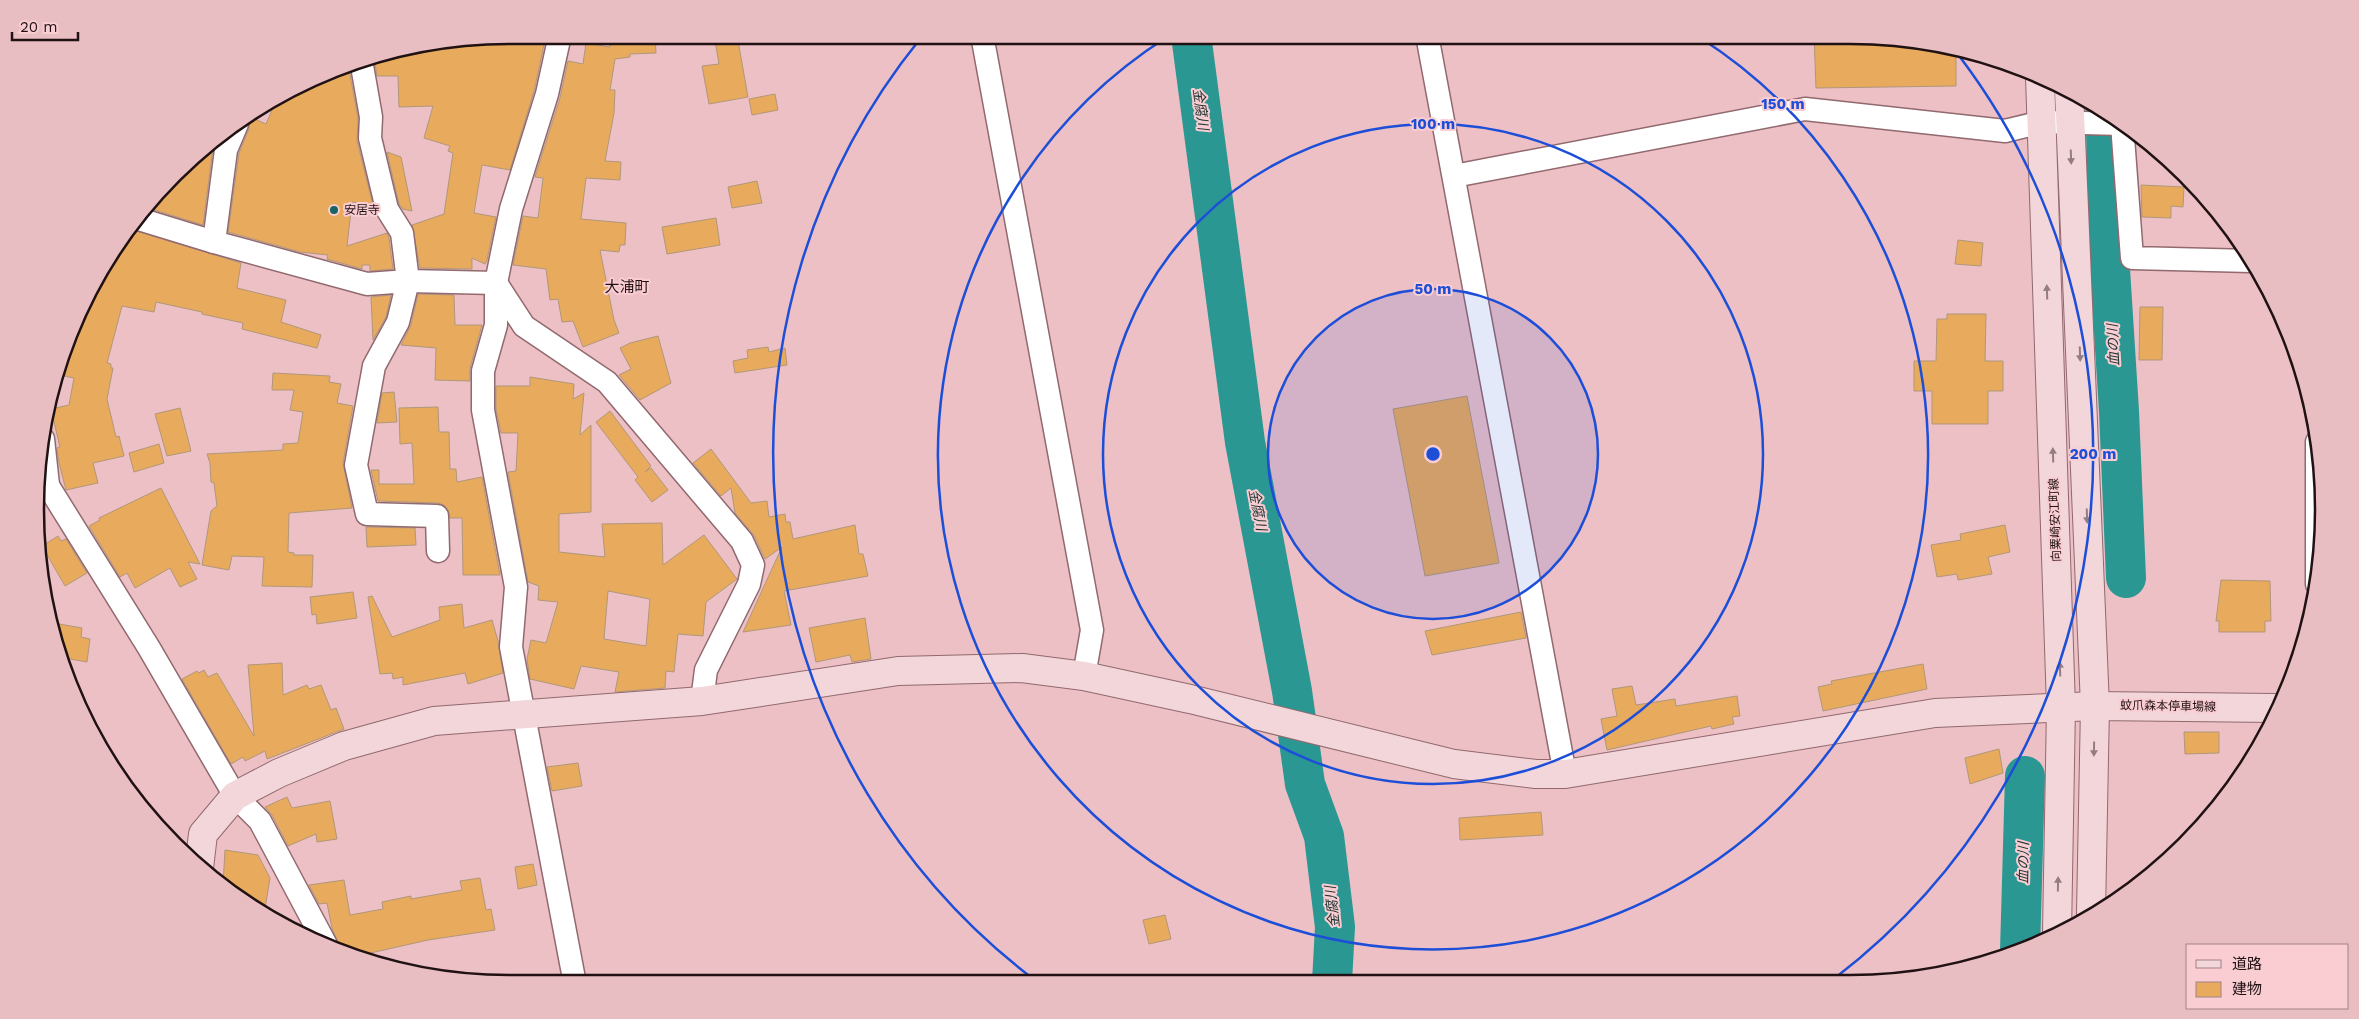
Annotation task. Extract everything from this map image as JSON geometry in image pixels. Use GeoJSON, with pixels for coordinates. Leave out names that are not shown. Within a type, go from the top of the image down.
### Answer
{"type":"FeatureCollection","features":[{"type":"Feature","properties":{"kind":"street"},"geometry":{"type":"LineString","coordinates":[[558,44],[547,94],[511,209],[496,283],[496,325],[483,371],[483,410],[516,587],[512,647],[573,975]]}},
{"type":"Feature","properties":{"kind":"street"},"geometry":{"type":"LineString","coordinates":[[984,44],[1092,630],[1084,676]]}},
{"type":"Feature","properties":{"kind":"street"},"geometry":{"type":"LineString","coordinates":[[1429,44],[1565,774]]}},
{"type":"Feature","properties":{"kind":"street"},"geometry":{"type":"LineString","coordinates":[[362,67],[371,117],[370,138],[387,209],[402,233],[408,282],[398,322],[374,366],[356,465],[367,514],[436,516],[438,551]]}},
{"type":"Feature","properties":{"kind":"street","name":"向粟崎安江町線"},"geometry":{"type":"LineString","coordinates":[[2040,85],[2061,707],[2057,926]]}},
{"type":"Feature","properties":{"kind":"street"},"geometry":{"type":"LineString","coordinates":[[2070,100],[2095,706],[2091,907]]}},
{"type":"Feature","properties":{"kind":"street"},"geometry":{"type":"LineString","coordinates":[[1454,176],[1805,109],[2005,131],[2042,122],[2110,124]]}},
{"type":"Feature","properties":{"kind":"street"},"geometry":{"type":"LineString","coordinates":[[2123,133],[2132,258],[2243,261]]}},
{"type":"Feature","properties":{"kind":"street"},"geometry":{"type":"LineString","coordinates":[[214,242],[226,150],[232,136]]}},
{"type":"Feature","properties":{"kind":"street"},"geometry":{"type":"LineString","coordinates":[[144,221],[367,284],[408,282],[496,283]]}},
{"type":"Feature","properties":{"kind":"street"},"geometry":{"type":"LineString","coordinates":[[496,283],[524,326],[607,382],[742,542],[753,564],[749,584],[706,670],[702,701]]}},
{"type":"Feature","properties":{"kind":"street"},"geometry":{"type":"LineString","coordinates":[[45,483],[149,648],[236,796],[260,820],[321,935]]}},
{"type":"Feature","properties":{"kind":"street","name":"蚊爪森本停車場線"},"geometry":{"type":"LineString","coordinates":[[236,796],[278,773],[344,746],[395,730],[434,721],[702,701],[898,671],[1022,668],[1084,676],[1454,764],[1536,774],[1565,774],[1935,713],[2095,706],[2270,708]]}},
{"type":"Feature","properties":{"kind":"street"},"geometry":{"type":"LineString","coordinates":[[200,858],[203,834],[236,796]]}},
{"type":"Feature","properties":{"kind":"building"},"geometry":{"type":"Polygon","coordinates":[[[544,44],[534,91],[510,170],[482,165],[474,213],[496,217],[485,264],[472,258],[472,269],[420,268],[412,225],[444,214],[453,153],[448,151],[450,146],[424,138],[433,106],[399,107],[398,76],[377,76],[375,64],[419,53],[479,45],[544,44]]]}},
{"type":"Feature","properties":{"kind":"building"},"geometry":{"type":"Polygon","coordinates":[[[586,44],[610,47],[610,44],[656,44],[656,53],[630,54],[630,57],[615,59],[610,90],[615,90],[614,113],[605,161],[621,162],[620,180],[586,178],[581,219],[626,223],[625,245],[620,245],[619,252],[600,250],[614,320],[619,333],[583,347],[573,321],[562,322],[558,299],[550,300],[546,269],[513,265],[523,216],[538,218],[543,178],[535,177],[560,98],[568,61],[583,64],[586,44]]]}},
{"type":"Feature","properties":{"kind":"building"},"geometry":{"type":"Polygon","coordinates":[[[716,44],[739,44],[748,97],[709,104],[702,66],[719,64],[716,44]]]}},
{"type":"Feature","properties":{"kind":"building"},"geometry":{"type":"Polygon","coordinates":[[[1814,44],[1880,45],[1910,48],[1956,57],[1956,86],[1816,88],[1814,44]]]}},
{"type":"Feature","properties":{"kind":"building"},"geometry":{"type":"Polygon","coordinates":[[[349,72],[358,118],[357,141],[373,205],[352,202],[347,246],[387,233],[393,269],[370,271],[370,265],[362,265],[362,269],[327,259],[328,255],[300,252],[228,232],[239,153],[249,129],[249,124],[255,119],[266,124],[273,109],[331,79],[349,72]]]}},
{"type":"Feature","properties":{"kind":"building"},"geometry":{"type":"Polygon","coordinates":[[[775,94],[778,110],[752,115],[749,99],[775,94]]]}},
{"type":"Feature","properties":{"kind":"building"},"geometry":{"type":"Polygon","coordinates":[[[213,151],[203,225],[153,210],[180,180],[213,151]]]}},
{"type":"Feature","properties":{"kind":"building"},"geometry":{"type":"Polygon","coordinates":[[[387,152],[401,157],[412,211],[403,209],[399,204],[387,152]]]}},
{"type":"Feature","properties":{"kind":"building"},"geometry":{"type":"Polygon","coordinates":[[[757,181],[762,203],[732,208],[728,187],[757,181]]]}},
{"type":"Feature","properties":{"kind":"building"},"geometry":{"type":"Polygon","coordinates":[[[2141,185],[2184,187],[2183,207],[2171,206],[2171,218],[2142,217],[2141,185]]]}},
{"type":"Feature","properties":{"kind":"building"},"geometry":{"type":"Polygon","coordinates":[[[716,218],[720,245],[667,254],[662,227],[716,218]]]}},
{"type":"Feature","properties":{"kind":"building"},"geometry":{"type":"Polygon","coordinates":[[[136,231],[241,263],[237,288],[286,300],[281,322],[321,335],[317,348],[242,329],[243,323],[156,302],[154,312],[122,306],[107,363],[111,364],[111,368],[113,368],[107,399],[116,437],[119,436],[124,456],[93,463],[98,483],[66,490],[59,463],[57,448],[60,447],[53,418],[56,408],[69,405],[74,378],[64,376],[79,331],[106,277],[136,231]]]}},
{"type":"Feature","properties":{"kind":"building"},"geometry":{"type":"Polygon","coordinates":[[[1958,240],[1983,243],[1981,266],[1955,264],[1958,240]]]}},
{"type":"Feature","properties":{"kind":"building"},"geometry":{"type":"Polygon","coordinates":[[[418,294],[454,295],[455,325],[482,325],[470,368],[470,381],[435,380],[436,348],[401,345],[411,325],[418,294]]]}},
{"type":"Feature","properties":{"kind":"building"},"geometry":{"type":"Polygon","coordinates":[[[391,295],[386,317],[373,340],[371,297],[391,295]]]}},
{"type":"Feature","properties":{"kind":"building"},"geometry":{"type":"Polygon","coordinates":[[[2140,307],[2163,307],[2162,360],[2139,360],[2140,307]]]}},
{"type":"Feature","properties":{"kind":"building"},"geometry":{"type":"Polygon","coordinates":[[[1947,314],[1986,314],[1985,361],[2003,361],[2003,391],[1988,391],[1988,424],[1932,424],[1932,391],[1914,391],[1914,361],[1936,361],[1937,319],[1947,319],[1947,314]]]}},
{"type":"Feature","properties":{"kind":"building"},"geometry":{"type":"Polygon","coordinates":[[[658,336],[671,383],[640,400],[619,375],[631,369],[620,348],[630,343],[658,336]]]}},
{"type":"Feature","properties":{"kind":"building"},"geometry":{"type":"Polygon","coordinates":[[[768,347],[769,352],[785,348],[787,365],[735,373],[733,361],[748,358],[747,350],[768,347]]]}},
{"type":"Feature","properties":{"kind":"building"},"geometry":{"type":"Polygon","coordinates":[[[273,373],[330,376],[329,382],[341,384],[337,403],[353,406],[343,463],[352,508],[289,513],[288,552],[294,553],[294,555],[313,555],[312,587],[262,586],[264,557],[232,556],[229,570],[202,565],[211,511],[217,506],[207,454],[283,450],[283,444],[298,443],[303,412],[290,410],[294,390],[272,390],[273,373]]]}},
{"type":"Feature","properties":{"kind":"building"},"geometry":{"type":"Polygon","coordinates":[[[530,377],[574,384],[573,399],[584,393],[580,435],[591,425],[591,512],[559,514],[559,552],[605,557],[602,524],[662,523],[663,565],[704,535],[737,579],[706,602],[703,636],[678,634],[674,672],[666,671],[665,688],[615,692],[619,672],[581,666],[574,689],[530,679],[527,659],[531,640],[546,643],[558,602],[538,600],[539,586],[528,582],[508,472],[516,471],[518,433],[501,433],[496,409],[496,386],[530,386],[530,377]],[[608,591],[604,639],[646,646],[650,599],[608,591]]]}},
{"type":"Feature","properties":{"kind":"building"},"geometry":{"type":"Polygon","coordinates":[[[394,392],[397,422],[377,423],[382,393],[394,392]]]}},
{"type":"Feature","properties":{"kind":"building"},"geometry":{"type":"Polygon","coordinates":[[[1467,396],[1499,563],[1425,576],[1393,409],[1467,396]]]}},
{"type":"Feature","properties":{"kind":"building"},"geometry":{"type":"Polygon","coordinates":[[[438,407],[439,432],[449,432],[450,469],[456,469],[457,482],[482,477],[500,575],[463,575],[462,518],[450,518],[448,510],[444,505],[437,503],[378,501],[371,470],[379,470],[379,484],[414,484],[412,443],[400,444],[399,408],[438,407]]]}},
{"type":"Feature","properties":{"kind":"building"},"geometry":{"type":"Polygon","coordinates":[[[180,408],[191,451],[167,456],[155,414],[180,408]]]}},
{"type":"Feature","properties":{"kind":"building"},"geometry":{"type":"Polygon","coordinates":[[[610,411],[651,466],[645,472],[651,468],[668,490],[652,502],[635,480],[638,477],[596,422],[610,411]]]}},
{"type":"Feature","properties":{"kind":"building"},"geometry":{"type":"Polygon","coordinates":[[[159,444],[164,463],[134,472],[129,453],[159,444]]]}},
{"type":"Feature","properties":{"kind":"building"},"geometry":{"type":"Polygon","coordinates":[[[711,449],[751,503],[767,501],[769,517],[785,514],[786,522],[790,522],[793,539],[855,525],[859,554],[863,554],[868,576],[784,591],[791,625],[743,632],[782,547],[765,559],[754,535],[735,513],[731,488],[721,496],[693,463],[711,449]]]}},
{"type":"Feature","properties":{"kind":"building"},"geometry":{"type":"Polygon","coordinates":[[[161,488],[200,564],[188,562],[197,579],[180,587],[170,568],[135,588],[127,573],[120,577],[89,526],[100,520],[99,518],[161,488]]]}},
{"type":"Feature","properties":{"kind":"building"},"geometry":{"type":"Polygon","coordinates":[[[2005,525],[2010,552],[1988,557],[1992,574],[1958,580],[1957,574],[1937,577],[1931,545],[1961,540],[1960,534],[2005,525]]]}},
{"type":"Feature","properties":{"kind":"building"},"geometry":{"type":"Polygon","coordinates":[[[366,527],[415,528],[416,545],[367,547],[366,527]]]}},
{"type":"Feature","properties":{"kind":"building"},"geometry":{"type":"Polygon","coordinates":[[[58,536],[61,541],[66,539],[87,573],[65,586],[46,554],[45,544],[58,536]]]}},
{"type":"Feature","properties":{"kind":"building"},"geometry":{"type":"Polygon","coordinates":[[[2221,580],[2270,581],[2271,621],[2265,621],[2265,632],[2219,632],[2219,621],[2216,621],[2221,580]]]}},
{"type":"Feature","properties":{"kind":"building"},"geometry":{"type":"Polygon","coordinates":[[[353,592],[357,618],[317,624],[316,614],[312,615],[310,597],[353,592]]]}},
{"type":"Feature","properties":{"kind":"building"},"geometry":{"type":"Polygon","coordinates":[[[372,596],[392,637],[440,620],[439,607],[462,604],[464,628],[492,620],[498,641],[503,673],[468,684],[465,673],[403,685],[403,677],[393,679],[392,673],[380,674],[368,597],[372,596]]]}},
{"type":"Feature","properties":{"kind":"building"},"geometry":{"type":"Polygon","coordinates":[[[1521,612],[1526,638],[1432,655],[1425,631],[1521,612]]]}},
{"type":"Feature","properties":{"kind":"building"},"geometry":{"type":"Polygon","coordinates":[[[865,618],[871,659],[852,662],[850,655],[816,662],[809,628],[865,618]]]}},
{"type":"Feature","properties":{"kind":"building"},"geometry":{"type":"Polygon","coordinates":[[[59,625],[82,628],[81,637],[90,639],[87,662],[68,659],[59,625]]]}},
{"type":"Feature","properties":{"kind":"building"},"geometry":{"type":"Polygon","coordinates":[[[282,663],[283,695],[307,685],[309,689],[321,685],[331,710],[336,708],[344,729],[267,759],[265,751],[245,761],[243,757],[231,764],[182,679],[197,671],[199,673],[204,670],[208,677],[217,673],[254,736],[248,665],[282,663]]]}},
{"type":"Feature","properties":{"kind":"building"},"geometry":{"type":"Polygon","coordinates":[[[1923,664],[1927,689],[1823,711],[1818,687],[1832,684],[1831,681],[1923,664]]]}},
{"type":"Feature","properties":{"kind":"building"},"geometry":{"type":"Polygon","coordinates":[[[1632,686],[1636,705],[1675,699],[1676,706],[1737,696],[1740,716],[1732,717],[1734,724],[1712,729],[1711,726],[1607,750],[1601,719],[1617,716],[1612,689],[1632,686]]]}},
{"type":"Feature","properties":{"kind":"building"},"geometry":{"type":"Polygon","coordinates":[[[2184,732],[2219,732],[2219,753],[2185,754],[2184,732]]]}},
{"type":"Feature","properties":{"kind":"building"},"geometry":{"type":"Polygon","coordinates":[[[1999,749],[2003,773],[1970,784],[1965,758],[1999,749]]]}},
{"type":"Feature","properties":{"kind":"building"},"geometry":{"type":"Polygon","coordinates":[[[578,763],[582,786],[552,791],[547,767],[578,763]]]}},
{"type":"Feature","properties":{"kind":"building"},"geometry":{"type":"Polygon","coordinates":[[[287,797],[292,808],[330,801],[337,839],[317,842],[316,834],[288,846],[272,815],[265,807],[287,797]]]}},
{"type":"Feature","properties":{"kind":"building"},"geometry":{"type":"Polygon","coordinates":[[[1541,812],[1543,835],[1460,840],[1459,818],[1541,812]]]}},
{"type":"Feature","properties":{"kind":"building"},"geometry":{"type":"Polygon","coordinates":[[[225,850],[258,855],[270,878],[265,906],[251,897],[223,877],[225,850]]]}},
{"type":"Feature","properties":{"kind":"building"},"geometry":{"type":"Polygon","coordinates":[[[533,864],[537,885],[518,889],[515,867],[533,864]]]}},
{"type":"Feature","properties":{"kind":"building"},"geometry":{"type":"Polygon","coordinates":[[[480,878],[486,910],[491,909],[495,930],[428,940],[369,953],[338,943],[332,928],[327,903],[319,904],[309,885],[344,880],[350,915],[383,909],[382,902],[411,896],[411,899],[462,890],[460,881],[480,878]]]}},
{"type":"Feature","properties":{"kind":"building"},"geometry":{"type":"Polygon","coordinates":[[[1165,915],[1171,939],[1149,944],[1143,920],[1165,915]]]}},
{"type":"Feature","properties":{"kind":"waterway","name":"金腐川"},"geometry":{"type":"LineString","coordinates":[[1192,44],[1245,442],[1292,691],[1305,784],[1324,836],[1335,927],[1332,975]]}},
{"type":"Feature","properties":{"kind":"waterway","name":"血の川"},"geometry":{"type":"LineString","coordinates":[[2106,121],[2107,222],[2119,411],[2126,578]]}},
{"type":"Feature","properties":{"kind":"waterway","name":"血の川"},"geometry":{"type":"LineString","coordinates":[[2020,943],[2025,776]]}},
{"type":"Feature","properties":{"kind":"place","name":"安居寺"},"geometry":{"type":"Point","coordinates":[334,210]}},
{"type":"Feature","properties":{"kind":"district","name":"大浦町"},"geometry":{"type":"Point","coordinates":[627,287]}}]}
